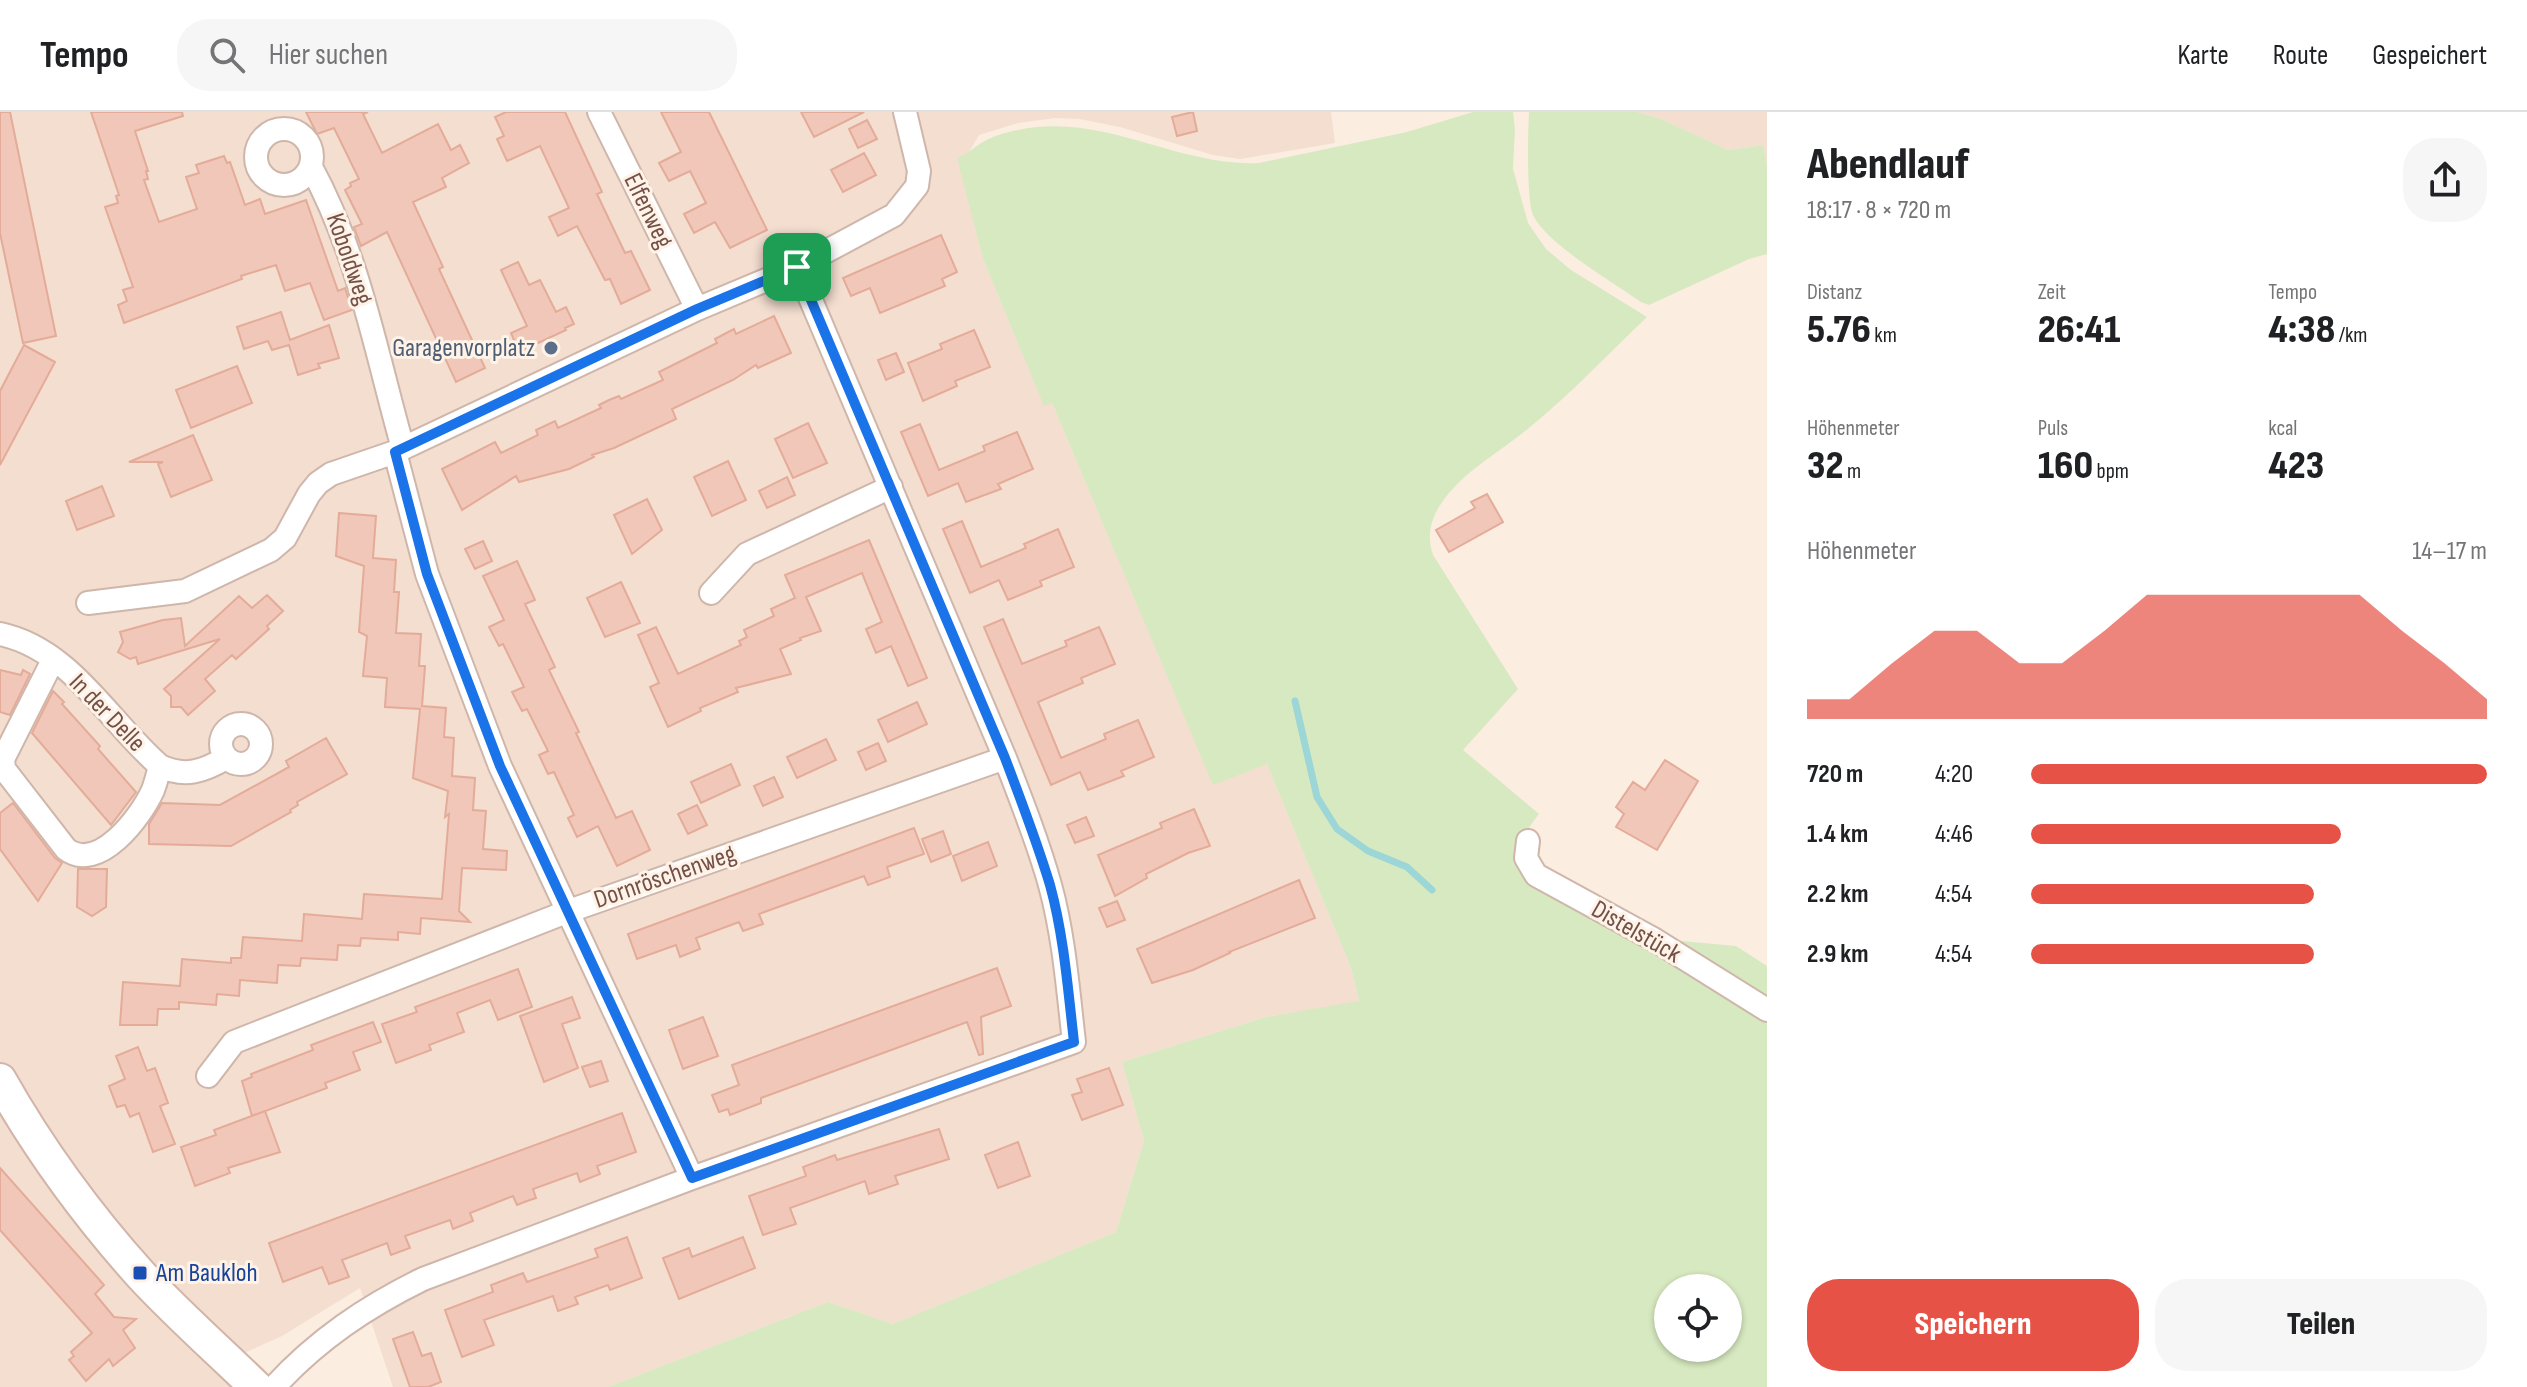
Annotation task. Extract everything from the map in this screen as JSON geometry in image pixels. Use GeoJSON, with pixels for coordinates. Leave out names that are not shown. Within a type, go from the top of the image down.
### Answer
{"type":"FeatureCollection","features":[{"type":"Feature","properties":{"kind":"street","name":"Elfenweg"},"geometry":{"type":"LineString","coordinates":[[599,112],[697,309]]}},
{"type":"Feature","properties":{"kind":"street"},"geometry":{"type":"LineString","coordinates":[[88,603],[185,591],[271,550],[285,538],[318,483],[331,474],[399,450],[697,309],[797,267],[894,215],[917,186],[919,171],[905,112]]}},
{"type":"Feature","properties":{"kind":"street","name":"Koboldweg"},"geometry":{"type":"LineString","coordinates":[[273,121],[304,136],[310,144],[313,157],[311,167],[295,183],[283,185],[265,178],[259,169],[256,155],[273,121]]}},
{"type":"Feature","properties":{"kind":"street","name":"Koboldweg"},"geometry":{"type":"LineString","coordinates":[[311,167],[334,210],[358,277],[427,574],[500,766],[692,1178]]}},
{"type":"Feature","properties":{"kind":"street"},"geometry":{"type":"LineString","coordinates":[[274,1387],[301,1357],[347,1322],[382,1299],[445,1271],[692,1178],[1074,1042],[1063,953],[1050,887],[1005,758],[797,267]]}},
{"type":"Feature","properties":{"kind":"street"},"geometry":{"type":"LineString","coordinates":[[711,593],[747,554],[891,487]]}},
{"type":"Feature","properties":{"kind":"street","name":"In der Delle"},"geometry":{"type":"LineString","coordinates":[[0,634],[40,650],[75,677],[160,766],[172,772],[192,773],[206,770],[226,758]]}},
{"type":"Feature","properties":{"kind":"street","name":"In der Delle"},"geometry":{"type":"LineString","coordinates":[[53,660],[3,759],[4,769],[66,849],[82,856],[96,855],[106,849],[137,818],[153,791],[160,766]]}},
{"type":"Feature","properties":{"kind":"street","name":"Dornröschenweg"},"geometry":{"type":"LineString","coordinates":[[208,1076],[234,1042],[569,911],[1005,758]]}},
{"type":"Feature","properties":{"kind":"street","name":"Distelstück"},"geometry":{"type":"LineString","coordinates":[[1528,841],[1526,858],[1536,875],[1655,940],[1767,1010]]}},
{"type":"Feature","properties":{"kind":"street"},"geometry":{"type":"LineString","coordinates":[[0,1080],[24,1123],[54,1166],[140,1273],[256,1387]]}},
{"type":"Feature","properties":{"kind":"shaded area"},"geometry":{"type":"Polygon","coordinates":[[[0,112],[1331,112],[1335,143],[1240,159],[1213,155],[1120,127],[1080,119],[1055,118],[1018,123],[979,135],[967,155],[958,159],[983,259],[1044,405],[1052,403],[1213,784],[1267,764],[1351,968],[1359,1002],[1266,1017],[1122,1062],[1144,1141],[1116,1232],[893,1324],[828,1302],[608,1387],[393,1387],[360,1288],[282,1336],[215,1366],[235,1387],[0,1387],[0,112]]]}},
{"type":"Feature","properties":{"kind":"shaded area"},"geometry":{"type":"Polygon","coordinates":[[[1637,112],[1767,112],[1767,164],[1763,145],[1728,150],[1661,119],[1637,112]]]}},
{"type":"Feature","properties":{"kind":"green space"},"geometry":{"type":"Polygon","coordinates":[[[1473,112],[1513,112],[1513,169],[1528,223],[1546,249],[1571,270],[1647,317],[1545,414],[1458,483],[1435,515],[1430,530],[1431,547],[1433,555],[1518,689],[1463,750],[1539,814],[1526,833],[1521,855],[1629,936],[1736,946],[1767,966],[1767,1387],[608,1387],[828,1302],[893,1324],[1116,1232],[1144,1141],[1122,1062],[1266,1017],[1359,1001],[1351,968],[1267,764],[1213,785],[1052,403],[1044,406],[983,259],[957,158],[1000,134],[1050,126],[1111,134],[1199,157],[1259,163],[1407,132],[1473,112]]]}},
{"type":"Feature","properties":{"kind":"green space"},"geometry":{"type":"Polygon","coordinates":[[[1529,112],[1637,112],[1661,119],[1728,150],[1763,145],[1767,164],[1767,254],[1749,259],[1649,305],[1641,302],[1567,251],[1534,217],[1529,183],[1529,112]]]}},
{"type":"Feature","properties":{"kind":"building"},"geometry":{"type":"Polygon","coordinates":[[[0,112],[10,112],[56,336],[23,343],[0,233],[0,112]]]}},
{"type":"Feature","properties":{"kind":"building"},"geometry":{"type":"Polygon","coordinates":[[[91,112],[182,112],[183,116],[135,131],[148,171],[148,179],[144,180],[159,222],[197,209],[186,177],[199,173],[196,165],[224,156],[227,163],[230,162],[245,205],[260,199],[265,214],[306,200],[338,291],[345,288],[352,310],[324,320],[310,283],[285,291],[276,265],[124,323],[118,305],[127,301],[123,290],[133,287],[105,207],[118,203],[116,196],[119,195],[91,112]]]}},
{"type":"Feature","properties":{"kind":"building"},"geometry":{"type":"Polygon","coordinates":[[[306,112],[368,112],[363,114],[382,153],[438,124],[451,150],[460,145],[469,163],[442,178],[446,187],[413,202],[443,267],[439,269],[485,368],[456,382],[387,232],[361,246],[354,227],[362,224],[345,190],[351,186],[350,183],[359,179],[334,128],[317,134],[306,112]]]}},
{"type":"Feature","properties":{"kind":"building"},"geometry":{"type":"Polygon","coordinates":[[[506,112],[565,112],[602,192],[597,194],[625,253],[631,251],[650,290],[621,304],[610,279],[605,280],[577,226],[558,236],[549,217],[569,208],[540,146],[507,161],[497,139],[504,136],[495,117],[506,112]]]}},
{"type":"Feature","properties":{"kind":"building"},"geometry":{"type":"Polygon","coordinates":[[[661,112],[709,112],[767,230],[730,248],[715,222],[694,233],[684,214],[706,203],[690,171],[669,181],[659,163],[681,152],[661,112]]]}},
{"type":"Feature","properties":{"kind":"building"},"geometry":{"type":"Polygon","coordinates":[[[801,112],[864,112],[814,137],[801,112]]]}},
{"type":"Feature","properties":{"kind":"building"},"geometry":{"type":"Polygon","coordinates":[[[1193,112],[1197,131],[1177,136],[1172,117],[1193,112]]]}},
{"type":"Feature","properties":{"kind":"building"},"geometry":{"type":"Polygon","coordinates":[[[867,120],[877,139],[858,148],[849,129],[867,120]]]}},
{"type":"Feature","properties":{"kind":"building"},"geometry":{"type":"Polygon","coordinates":[[[864,153],[876,175],[843,192],[831,170],[864,153]]]}},
{"type":"Feature","properties":{"kind":"building"},"geometry":{"type":"Polygon","coordinates":[[[941,235],[957,272],[942,279],[945,286],[880,313],[870,288],[851,296],[843,278],[941,235]]]}},
{"type":"Feature","properties":{"kind":"building"},"geometry":{"type":"Polygon","coordinates":[[[518,262],[529,285],[540,280],[556,312],[566,307],[574,324],[519,352],[511,333],[527,326],[501,270],[518,262]]]}},
{"type":"Feature","properties":{"kind":"building"},"geometry":{"type":"Polygon","coordinates":[[[281,312],[290,340],[329,325],[339,358],[318,364],[320,368],[298,375],[289,345],[272,350],[268,341],[244,349],[237,327],[281,312]]]}},
{"type":"Feature","properties":{"kind":"building"},"geometry":{"type":"Polygon","coordinates":[[[774,316],[791,353],[758,368],[756,365],[733,380],[672,409],[676,419],[592,455],[594,457],[569,469],[519,482],[516,476],[462,510],[442,469],[495,442],[501,453],[538,435],[536,430],[555,421],[558,428],[601,408],[599,405],[609,400],[619,396],[621,399],[663,380],[659,372],[717,343],[715,339],[734,329],[736,334],[774,316]]]}},
{"type":"Feature","properties":{"kind":"building"},"geometry":{"type":"Polygon","coordinates":[[[974,330],[990,367],[955,381],[957,386],[923,401],[908,363],[942,349],[940,344],[974,330]]]}},
{"type":"Feature","properties":{"kind":"building"},"geometry":{"type":"Polygon","coordinates":[[[24,345],[55,362],[0,465],[0,391],[24,345]]]}},
{"type":"Feature","properties":{"kind":"building"},"geometry":{"type":"Polygon","coordinates":[[[896,353],[904,372],[886,380],[878,360],[896,353]]]}},
{"type":"Feature","properties":{"kind":"building"},"geometry":{"type":"Polygon","coordinates":[[[237,366],[252,403],[191,428],[176,390],[237,366]]]}},
{"type":"Feature","properties":{"kind":"building"},"geometry":{"type":"Polygon","coordinates":[[[808,423],[827,463],[793,478],[775,439],[808,423]]]}},
{"type":"Feature","properties":{"kind":"building"},"geometry":{"type":"Polygon","coordinates":[[[920,424],[939,470],[985,451],[983,446],[1017,432],[1033,469],[998,484],[1001,489],[966,502],[958,483],[928,496],[901,432],[920,424]]]}},
{"type":"Feature","properties":{"kind":"building"},"geometry":{"type":"Polygon","coordinates":[[[193,435],[212,480],[171,497],[158,464],[163,462],[129,462],[193,435]]]}},
{"type":"Feature","properties":{"kind":"building"},"geometry":{"type":"Polygon","coordinates":[[[728,461],[746,500],[712,516],[694,477],[728,461]]]}},
{"type":"Feature","properties":{"kind":"building"},"geometry":{"type":"Polygon","coordinates":[[[787,477],[795,495],[767,508],[759,491],[787,477]]]}},
{"type":"Feature","properties":{"kind":"building"},"geometry":{"type":"Polygon","coordinates":[[[102,486],[114,516],[77,530],[66,501],[102,486]]]}},
{"type":"Feature","properties":{"kind":"building"},"geometry":{"type":"Polygon","coordinates":[[[1487,494],[1503,522],[1449,552],[1436,530],[1475,508],[1471,502],[1487,494]]]}},
{"type":"Feature","properties":{"kind":"building"},"geometry":{"type":"Polygon","coordinates":[[[647,499],[662,530],[632,554],[614,515],[647,499]]]}},
{"type":"Feature","properties":{"kind":"building"},"geometry":{"type":"Polygon","coordinates":[[[339,513],[376,516],[373,558],[396,560],[394,592],[399,592],[396,633],[421,634],[419,666],[425,666],[422,706],[446,708],[444,737],[454,738],[452,776],[475,778],[473,810],[486,811],[483,849],[507,851],[506,870],[462,868],[459,911],[470,922],[421,918],[420,934],[398,932],[398,940],[361,938],[360,946],[338,945],[337,960],[301,958],[300,966],[278,965],[277,983],[240,980],[239,996],[217,994],[216,1005],[179,1002],[179,1009],[158,1009],[157,1025],[120,1025],[123,982],[180,986],[182,959],[231,963],[231,958],[241,958],[243,937],[302,941],[304,914],[362,919],[364,894],[442,899],[448,791],[413,778],[420,709],[385,707],[387,678],[363,676],[367,636],[359,632],[364,566],[336,556],[339,513]]]}},
{"type":"Feature","properties":{"kind":"building"},"geometry":{"type":"Polygon","coordinates":[[[962,521],[981,567],[1026,548],[1024,544],[1058,529],[1074,567],[1040,581],[1042,586],[1008,600],[999,580],[970,593],[943,529],[962,521]]]}},
{"type":"Feature","properties":{"kind":"building"},"geometry":{"type":"Polygon","coordinates":[[[869,540],[927,678],[908,686],[891,646],[876,653],[866,629],[882,622],[862,573],[806,597],[821,631],[780,649],[791,674],[736,688],[738,692],[700,708],[701,711],[668,727],[650,687],[659,683],[638,635],[656,627],[678,674],[741,645],[739,641],[747,637],[744,630],[774,616],[771,609],[795,598],[785,575],[869,540]]]}},
{"type":"Feature","properties":{"kind":"building"},"geometry":{"type":"Polygon","coordinates":[[[483,541],[492,561],[475,569],[465,549],[483,541]]]}},
{"type":"Feature","properties":{"kind":"building"},"geometry":{"type":"Polygon","coordinates":[[[517,561],[535,600],[525,604],[555,667],[549,670],[579,732],[576,733],[616,818],[632,811],[650,850],[617,866],[598,826],[577,837],[568,818],[574,815],[554,772],[548,774],[539,755],[548,751],[527,709],[522,711],[512,692],[524,687],[503,644],[499,646],[489,627],[504,620],[483,576],[517,561]]]}},
{"type":"Feature","properties":{"kind":"building"},"geometry":{"type":"Polygon","coordinates":[[[621,582],[640,623],[605,637],[587,598],[621,582]]]}},
{"type":"Feature","properties":{"kind":"building"},"geometry":{"type":"Polygon","coordinates":[[[267,595],[283,611],[267,626],[269,629],[236,659],[232,655],[205,679],[215,691],[188,715],[181,707],[171,707],[171,696],[164,689],[220,639],[138,664],[136,657],[130,659],[118,652],[123,642],[120,632],[181,618],[185,646],[239,596],[252,608],[267,595]]]}},
{"type":"Feature","properties":{"kind":"building"},"geometry":{"type":"Polygon","coordinates":[[[1003,619],[1022,664],[1067,646],[1065,641],[1099,627],[1115,664],[1081,678],[1083,683],[1038,702],[1061,758],[1106,739],[1104,734],[1138,720],[1154,757],[1121,771],[1124,776],[1088,790],[1080,772],[1051,785],[984,627],[1003,619]]]}},
{"type":"Feature","properties":{"kind":"building"},"geometry":{"type":"Polygon","coordinates":[[[0,670],[21,675],[23,670],[30,674],[10,715],[0,712],[0,670]]]}},
{"type":"Feature","properties":{"kind":"building"},"geometry":{"type":"Polygon","coordinates":[[[53,691],[136,792],[111,825],[32,733],[53,691]]]}},
{"type":"Feature","properties":{"kind":"building"},"geometry":{"type":"Polygon","coordinates":[[[917,702],[927,724],[888,742],[878,720],[917,702]]]}},
{"type":"Feature","properties":{"kind":"building"},"geometry":{"type":"Polygon","coordinates":[[[326,738],[347,774],[297,802],[298,805],[291,812],[231,846],[149,844],[149,824],[162,803],[220,805],[289,767],[286,761],[326,738]]]}},
{"type":"Feature","properties":{"kind":"building"},"geometry":{"type":"Polygon","coordinates":[[[826,739],[836,760],[797,778],[787,757],[826,739]]]}},
{"type":"Feature","properties":{"kind":"building"},"geometry":{"type":"Polygon","coordinates":[[[878,743],[886,761],[866,770],[858,752],[878,743]]]}},
{"type":"Feature","properties":{"kind":"building"},"geometry":{"type":"Polygon","coordinates":[[[1665,760],[1698,781],[1657,850],[1616,827],[1624,814],[1616,807],[1633,782],[1645,790],[1665,760]]]}},
{"type":"Feature","properties":{"kind":"building"},"geometry":{"type":"Polygon","coordinates":[[[731,764],[740,785],[701,803],[691,782],[731,764]]]}},
{"type":"Feature","properties":{"kind":"building"},"geometry":{"type":"Polygon","coordinates":[[[774,777],[783,797],[763,806],[754,786],[774,777]]]}},
{"type":"Feature","properties":{"kind":"building"},"geometry":{"type":"Polygon","coordinates":[[[13,803],[62,863],[38,901],[0,849],[0,813],[13,803]]]}},
{"type":"Feature","properties":{"kind":"building"},"geometry":{"type":"Polygon","coordinates":[[[697,805],[707,825],[688,834],[678,814],[697,805]]]}},
{"type":"Feature","properties":{"kind":"building"},"geometry":{"type":"Polygon","coordinates":[[[1194,809],[1210,846],[1188,853],[1146,874],[1147,878],[1115,896],[1098,855],[1162,828],[1160,823],[1194,809]]]}},
{"type":"Feature","properties":{"kind":"building"},"geometry":{"type":"Polygon","coordinates":[[[1086,817],[1094,836],[1075,843],[1067,825],[1086,817]]]}},
{"type":"Feature","properties":{"kind":"building"},"geometry":{"type":"Polygon","coordinates":[[[914,828],[924,854],[887,867],[890,877],[868,885],[864,876],[759,914],[763,924],[743,931],[739,922],[696,938],[700,949],[680,957],[676,945],[637,959],[628,934],[914,828]]]}},
{"type":"Feature","properties":{"kind":"building"},"geometry":{"type":"Polygon","coordinates":[[[943,831],[951,854],[931,862],[922,839],[943,831]]]}},
{"type":"Feature","properties":{"kind":"building"},"geometry":{"type":"Polygon","coordinates":[[[988,842],[997,866],[962,881],[953,856],[988,842]]]}},
{"type":"Feature","properties":{"kind":"building"},"geometry":{"type":"Polygon","coordinates":[[[78,869],[107,869],[106,907],[92,916],[77,907],[78,869]]]}},
{"type":"Feature","properties":{"kind":"building"},"geometry":{"type":"Polygon","coordinates":[[[1299,880],[1315,918],[1229,952],[1193,970],[1152,983],[1137,949],[1299,880]]]}},
{"type":"Feature","properties":{"kind":"building"},"geometry":{"type":"Polygon","coordinates":[[[1117,901],[1125,920],[1107,927],[1099,908],[1117,901]]]}},
{"type":"Feature","properties":{"kind":"building"},"geometry":{"type":"Polygon","coordinates":[[[997,968],[1011,1006],[981,1017],[983,1054],[979,1055],[967,1022],[761,1098],[761,1103],[730,1115],[728,1109],[719,1112],[712,1095],[739,1085],[732,1065],[997,968]]]}},
{"type":"Feature","properties":{"kind":"building"},"geometry":{"type":"Polygon","coordinates":[[[518,969],[532,1007],[498,1020],[490,1000],[457,1013],[464,1032],[429,1045],[431,1050],[396,1063],[382,1024],[417,1012],[415,1007],[518,969]]]}},
{"type":"Feature","properties":{"kind":"building"},"geometry":{"type":"Polygon","coordinates":[[[572,997],[580,1018],[562,1024],[578,1068],[544,1082],[520,1016],[572,997]]]}},
{"type":"Feature","properties":{"kind":"building"},"geometry":{"type":"Polygon","coordinates":[[[703,1017],[718,1056],[683,1069],[669,1030],[703,1017]]]}},
{"type":"Feature","properties":{"kind":"building"},"geometry":{"type":"Polygon","coordinates":[[[373,1022],[381,1042],[353,1052],[360,1070],[325,1083],[327,1088],[252,1116],[242,1081],[252,1077],[251,1074],[313,1050],[311,1045],[373,1022]]]}},
{"type":"Feature","properties":{"kind":"building"},"geometry":{"type":"Polygon","coordinates":[[[138,1047],[147,1071],[155,1068],[168,1103],[160,1106],[175,1144],[153,1152],[139,1113],[130,1117],[125,1105],[117,1107],[109,1086],[125,1079],[116,1056],[138,1047]]]}},
{"type":"Feature","properties":{"kind":"building"},"geometry":{"type":"Polygon","coordinates":[[[601,1061],[608,1081],[590,1087],[582,1067],[601,1061]]]}},
{"type":"Feature","properties":{"kind":"building"},"geometry":{"type":"Polygon","coordinates":[[[1109,1068],[1123,1105],[1082,1120],[1072,1095],[1082,1092],[1077,1079],[1109,1068]]]}},
{"type":"Feature","properties":{"kind":"building"},"geometry":{"type":"Polygon","coordinates":[[[265,1111],[280,1152],[228,1168],[230,1173],[195,1186],[181,1147],[216,1135],[214,1130],[265,1111]]]}},
{"type":"Feature","properties":{"kind":"building"},"geometry":{"type":"Polygon","coordinates":[[[622,1113],[636,1152],[597,1166],[600,1174],[580,1182],[577,1173],[533,1189],[536,1198],[517,1205],[513,1196],[470,1213],[473,1221],[453,1229],[450,1220],[405,1236],[410,1248],[391,1255],[387,1243],[342,1260],[349,1277],[329,1284],[322,1267],[283,1282],[269,1243],[622,1113]]]}},
{"type":"Feature","properties":{"kind":"building"},"geometry":{"type":"Polygon","coordinates":[[[939,1129],[949,1159],[895,1176],[898,1184],[869,1194],[865,1181],[790,1208],[796,1224],[763,1235],[749,1196],[806,1176],[803,1167],[835,1155],[837,1160],[939,1129]]]}},
{"type":"Feature","properties":{"kind":"building"},"geometry":{"type":"Polygon","coordinates":[[[1018,1142],[1030,1176],[998,1188],[985,1155],[1018,1142]]]}},
{"type":"Feature","properties":{"kind":"building"},"geometry":{"type":"Polygon","coordinates":[[[0,1168],[104,1285],[95,1294],[114,1317],[136,1319],[123,1330],[135,1348],[113,1366],[109,1359],[86,1381],[69,1360],[74,1356],[71,1352],[92,1333],[0,1230],[0,1168]]]}},
{"type":"Feature","properties":{"kind":"building"},"geometry":{"type":"Polygon","coordinates":[[[627,1237],[642,1278],[610,1290],[608,1285],[575,1297],[578,1304],[558,1311],[553,1296],[484,1320],[494,1345],[462,1357],[445,1310],[493,1292],[491,1285],[523,1273],[527,1282],[598,1257],[595,1249],[627,1237]]]}},
{"type":"Feature","properties":{"kind":"building"},"geometry":{"type":"Polygon","coordinates":[[[743,1237],[755,1268],[679,1299],[663,1258],[689,1248],[692,1257],[743,1237]]]}},
{"type":"Feature","properties":{"kind":"building"},"geometry":{"type":"Polygon","coordinates":[[[413,1332],[422,1356],[431,1353],[441,1382],[428,1387],[410,1387],[393,1339],[413,1332]]]}},
{"type":"Feature","properties":{"kind":"waterway"},"geometry":{"type":"LineString","coordinates":[[1295,701],[1317,797],[1337,829],[1368,851],[1407,867],[1432,890]]}},
{"type":"Feature","properties":{"kind":"place","name":"Garagenvorplatz"},"geometry":{"type":"Point","coordinates":[551,348]}},
{"type":"Feature","properties":{"kind":"place","name":"Am Baukloh"},"geometry":{"type":"Point","coordinates":[140,1273]}},
{"type":"Feature","properties":{"kind":"route"},"geometry":{"type":"LineString","coordinates":[[797,267],[1031,826],[1050,887],[1063,953],[1074,1042],[692,1178],[500,766],[427,574],[395,452],[697,309],[797,267]]}}]}
